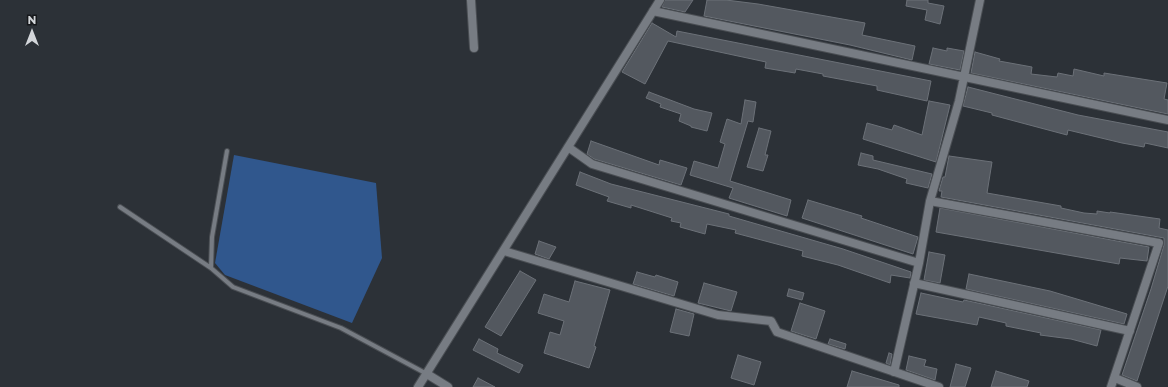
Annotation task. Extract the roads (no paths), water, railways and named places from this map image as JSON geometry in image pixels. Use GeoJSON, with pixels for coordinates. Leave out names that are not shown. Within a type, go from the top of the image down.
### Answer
{"type":"FeatureCollection","features":[{"type":"Feature","properties":{"kind":"street"},"geometry":{"type":"LineString","coordinates":[[471,0],[474,48]]}},
{"type":"Feature","properties":{"kind":"street"},"geometry":{"type":"LineString","coordinates":[[418,387],[660,0]]}},
{"type":"Feature","properties":{"kind":"street"},"geometry":{"type":"LineString","coordinates":[[894,372],[914,283],[930,201],[964,78],[980,0]]}},
{"type":"Feature","properties":{"kind":"street"},"geometry":{"type":"LineString","coordinates":[[653,11],[1168,120]]}},
{"type":"Feature","properties":{"kind":"street"},"geometry":{"type":"LineString","coordinates":[[568,147],[592,164],[918,263]]}},
{"type":"Feature","properties":{"kind":"street"},"geometry":{"type":"LineString","coordinates":[[930,201],[1159,243],[1111,387]]}},
{"type":"Feature","properties":{"kind":"street"},"geometry":{"type":"LineString","coordinates":[[504,251],[718,316],[771,322],[777,332],[939,387]]}},
{"type":"Feature","properties":{"kind":"street"},"geometry":{"type":"LineString","coordinates":[[914,283],[1130,331]]}},
{"type":"Feature","properties":{"kind":"street"},"geometry":{"type":"LineString","coordinates":[[427,374],[448,387]]}},
{"type":"Feature","properties":{"kind":"street"},"geometry":{"type":"LineString","coordinates":[[1115,378],[1137,387]]}},
{"type":"Feature","properties":{"kind":"lane"},"geometry":{"type":"LineString","coordinates":[[211,268],[212,237],[227,151]]}},
{"type":"Feature","properties":{"kind":"lane"},"geometry":{"type":"LineString","coordinates":[[120,207],[211,268],[233,287],[341,328],[427,374]]}}]}
